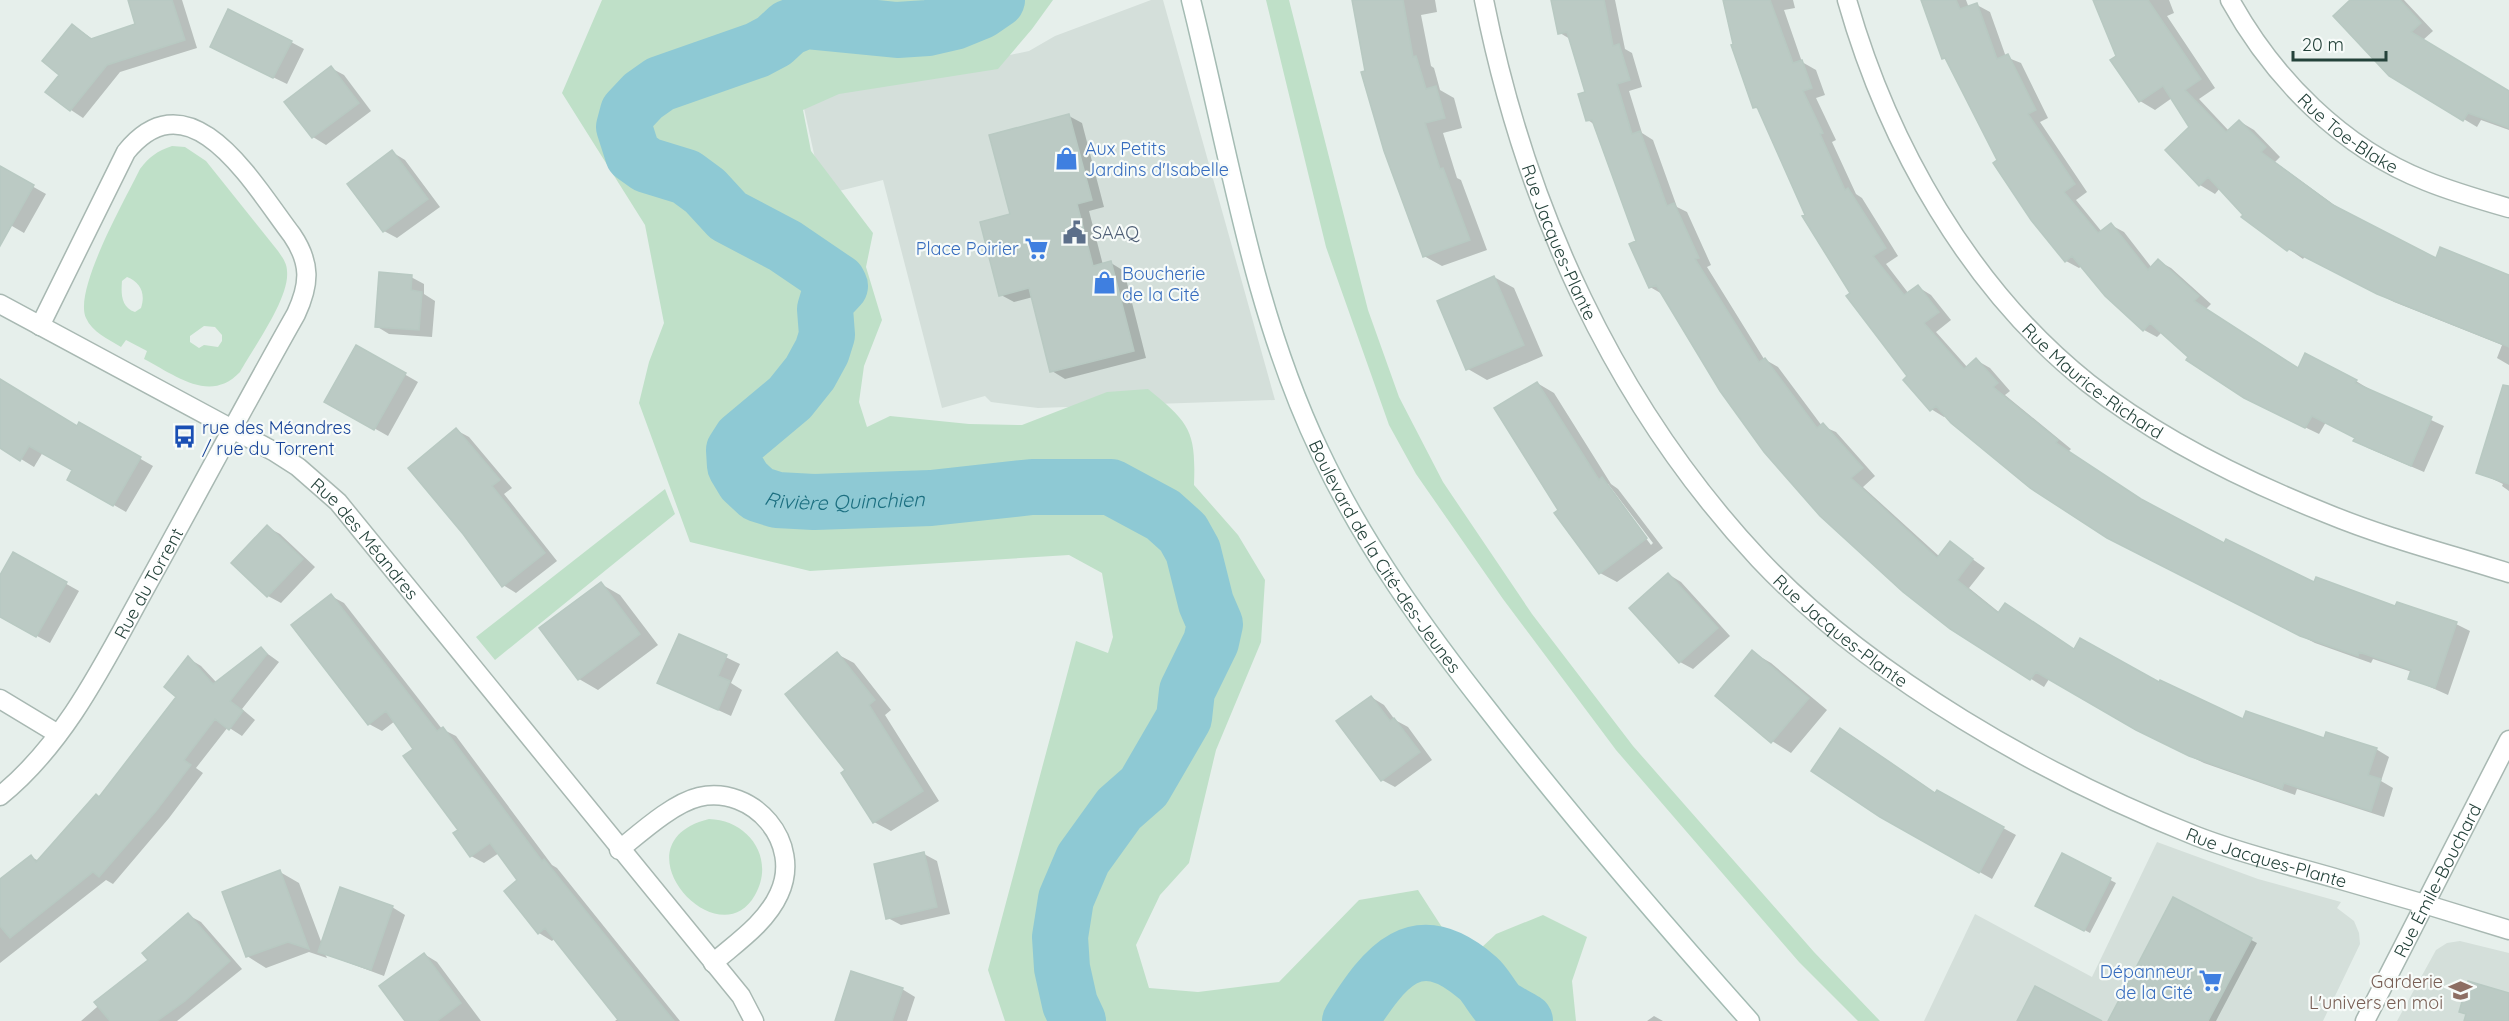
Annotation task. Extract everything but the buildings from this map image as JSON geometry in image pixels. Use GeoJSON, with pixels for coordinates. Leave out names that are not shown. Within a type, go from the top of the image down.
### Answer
{"type":"FeatureCollection","features":[{"type":"Feature","properties":{"kind":"street","name":"Boulevard de la Cité-des-Jeunes"},"geometry":{"type":"LineString","coordinates":[[1191,0],[1245,236],[1280,353],[1320,453],[1385,568],[1458,673],[1639,897],[1750,1021]]}},
{"type":"Feature","properties":{"kind":"street","name":"Rue Jacques-Plante"},"geometry":{"type":"LineString","coordinates":[[1484,0],[1498,70],[1517,138],[1546,219],[1577,290],[1628,384],[1663,437],[1732,529],[1763,564],[1840,634],[1898,677],[1980,729],[2084,786],[2163,822],[2235,849],[2509,930]]}},
{"type":"Feature","properties":{"kind":"street","name":"Rue Maurice-Richard"},"geometry":{"type":"LineString","coordinates":[[1847,0],[1863,55],[1895,131],[1940,212],[1998,292],[2055,353],[2088,383],[2156,429],[2276,493],[2330,515],[2509,573]]}},
{"type":"Feature","properties":{"kind":"street","name":"Rue Toe-Blake"},"geometry":{"type":"LineString","coordinates":[[2230,0],[2263,51],[2285,77],[2334,126],[2358,144],[2387,163],[2425,181],[2509,208]]}},
{"type":"Feature","properties":{"kind":"street","name":"Rue du Torrent"},"geometry":{"type":"LineString","coordinates":[[0,796],[39,759],[101,668],[305,296],[308,266],[303,250],[292,235],[238,164],[208,134],[181,124],[150,130],[137,138],[116,169],[40,326]]}},
{"type":"Feature","properties":{"kind":"street","name":"Rue des Méandres"},"geometry":{"type":"LineString","coordinates":[[0,304],[298,467],[350,514],[619,850],[741,996],[754,1021]]}},
{"type":"Feature","properties":{"kind":"street"},"geometry":{"type":"LineString","coordinates":[[0,699],[58,734]]}},
{"type":"Feature","properties":{"kind":"street","name":"Rue Émile-Bouchard"},"geometry":{"type":"LineString","coordinates":[[2365,1021],[2509,740]]}},
{"type":"Feature","properties":{"kind":"street"},"geometry":{"type":"LineString","coordinates":[[619,850],[676,808],[698,797],[726,797],[742,801],[763,814],[774,827],[784,849],[786,862],[781,892],[763,919],[713,963]]}},
{"type":"Feature","properties":{"kind":"shaded area"},"geometry":{"type":"Polygon","coordinates":[[[1151,0],[1163,0],[1275,400],[1038,408],[991,402],[985,396],[942,408],[883,180],[823,195],[802,99],[1029,51],[1055,36],[1151,0]]]}},
{"type":"Feature","properties":{"kind":"shaded area"},"geometry":{"type":"Polygon","coordinates":[[[2157,842],[2258,879],[2341,902],[2337,908],[2354,921],[2359,933],[2360,944],[2323,1021],[1924,1021],[1975,914],[2092,977],[2157,842]]]}},
{"type":"Feature","properties":{"kind":"shaded area","name":"Garderie L'univers en moi"},"geometry":{"type":"Polygon","coordinates":[[[2460,941],[2509,953],[2509,1021],[2397,1021],[2436,950],[2447,943],[2460,941]]]}},
{"type":"Feature","properties":{"kind":"green space"},"geometry":{"type":"Polygon","coordinates":[[[602,0],[1053,0],[998,69],[839,94],[803,110],[811,151],[873,233],[866,267],[882,320],[864,366],[859,402],[867,427],[890,416],[969,424],[1022,425],[1107,392],[1148,389],[1182,420],[1188,430],[1194,452],[1194,485],[1238,535],[1265,580],[1261,642],[1216,750],[1189,863],[1160,895],[1136,945],[1149,988],[1198,992],[1279,982],[1359,900],[1418,890],[1465,963],[1496,934],[1543,915],[1587,937],[1572,981],[1576,1021],[1005,1021],[988,970],[1076,641],[1108,653],[1113,637],[1102,573],[1069,555],[810,571],[690,542],[639,403],[649,362],[664,323],[645,225],[562,93],[602,0]]]}},
{"type":"Feature","properties":{"kind":"green space"},"geometry":{"type":"Polygon","coordinates":[[[1266,0],[1289,0],[1368,310],[1399,397],[1443,482],[1532,614],[1633,746],[1814,952],[1880,1021],[1858,1021],[1799,962],[1616,750],[1503,599],[1416,474],[1389,425],[1326,247],[1266,0]]]}},
{"type":"Feature","properties":{"kind":"green space"},"geometry":{"type":"Polygon","coordinates":[[[185,147],[206,161],[278,251],[287,268],[283,295],[261,337],[240,372],[229,381],[217,386],[192,384],[180,379],[144,359],[147,351],[126,340],[121,347],[106,338],[96,331],[86,318],[84,305],[87,287],[113,222],[140,169],[154,155],[167,148],[185,147]],[[127,277],[122,281],[123,300],[130,310],[135,312],[141,308],[142,293],[138,285],[127,277]],[[204,326],[190,336],[190,342],[199,348],[204,345],[218,347],[222,341],[222,335],[215,327],[204,326]]]}},
{"type":"Feature","properties":{"kind":"green space"},"geometry":{"type":"Polygon","coordinates":[[[665,489],[675,514],[495,660],[476,637],[665,489]]]}},
{"type":"Feature","properties":{"kind":"green space"},"geometry":{"type":"Polygon","coordinates":[[[709,819],[736,826],[755,844],[760,855],[761,881],[755,895],[738,912],[719,914],[699,906],[682,891],[671,871],[670,850],[682,832],[709,819]]]}},
{"type":"Feature","properties":{"kind":"waterway","name":"Rivière Quinchien"},"geometry":{"type":"LineString","coordinates":[[997,0],[981,11],[954,22],[928,28],[897,30],[805,21],[788,28],[774,41],[757,50],[660,84],[643,96],[628,112],[624,127],[633,155],[647,165],[686,177],[705,191],[728,216],[785,246],[838,282],[840,286],[828,299],[825,309],[827,335],[822,351],[810,373],[790,398],[741,439],[734,450],[735,466],[744,481],[758,494],[777,500],[814,502],[931,498],[1032,487],[1111,487],[1163,515],[1183,533],[1193,551],[1206,603],[1215,624],[1211,642],[1187,691],[1184,718],[1144,787],[1119,809],[1083,859],[1066,899],[1060,937],[1062,968],[1070,1004],[1078,1021]]}},
{"type":"Feature","properties":{"kind":"waterway","name":"Rivière Quinchien"},"geometry":{"type":"LineString","coordinates":[[1350,1021],[1376,983],[1390,969],[1404,959],[1419,953],[1437,954],[1456,962],[1478,978],[1501,1007],[1525,1021]]}},
{"type":"Feature","properties":{"kind":"place","name":"Aux Petits Jardins d'Isabelle"},"geometry":{"type":"Point","coordinates":[1067,158]}},
{"type":"Feature","properties":{"kind":"place","name":"SAAQ"},"geometry":{"type":"Point","coordinates":[1074,232]}},
{"type":"Feature","properties":{"kind":"place","name":"Place Poirier"},"geometry":{"type":"Point","coordinates":[1037,248]}},
{"type":"Feature","properties":{"kind":"place","name":"Boucherie de la Cité"},"geometry":{"type":"Point","coordinates":[1104,283]}},
{"type":"Feature","properties":{"kind":"place","name":"rue des Méandres / rue du Torrent"},"geometry":{"type":"Point","coordinates":[184,437]}},
{"type":"Feature","properties":{"kind":"place","name":"Dépanneur de la Cité"},"geometry":{"type":"Point","coordinates":[2211,981]}},
{"type":"Feature","properties":{"kind":"place","name":"Garderie L'univers en moi"},"geometry":{"type":"Point","coordinates":[2461,991]}}]}
